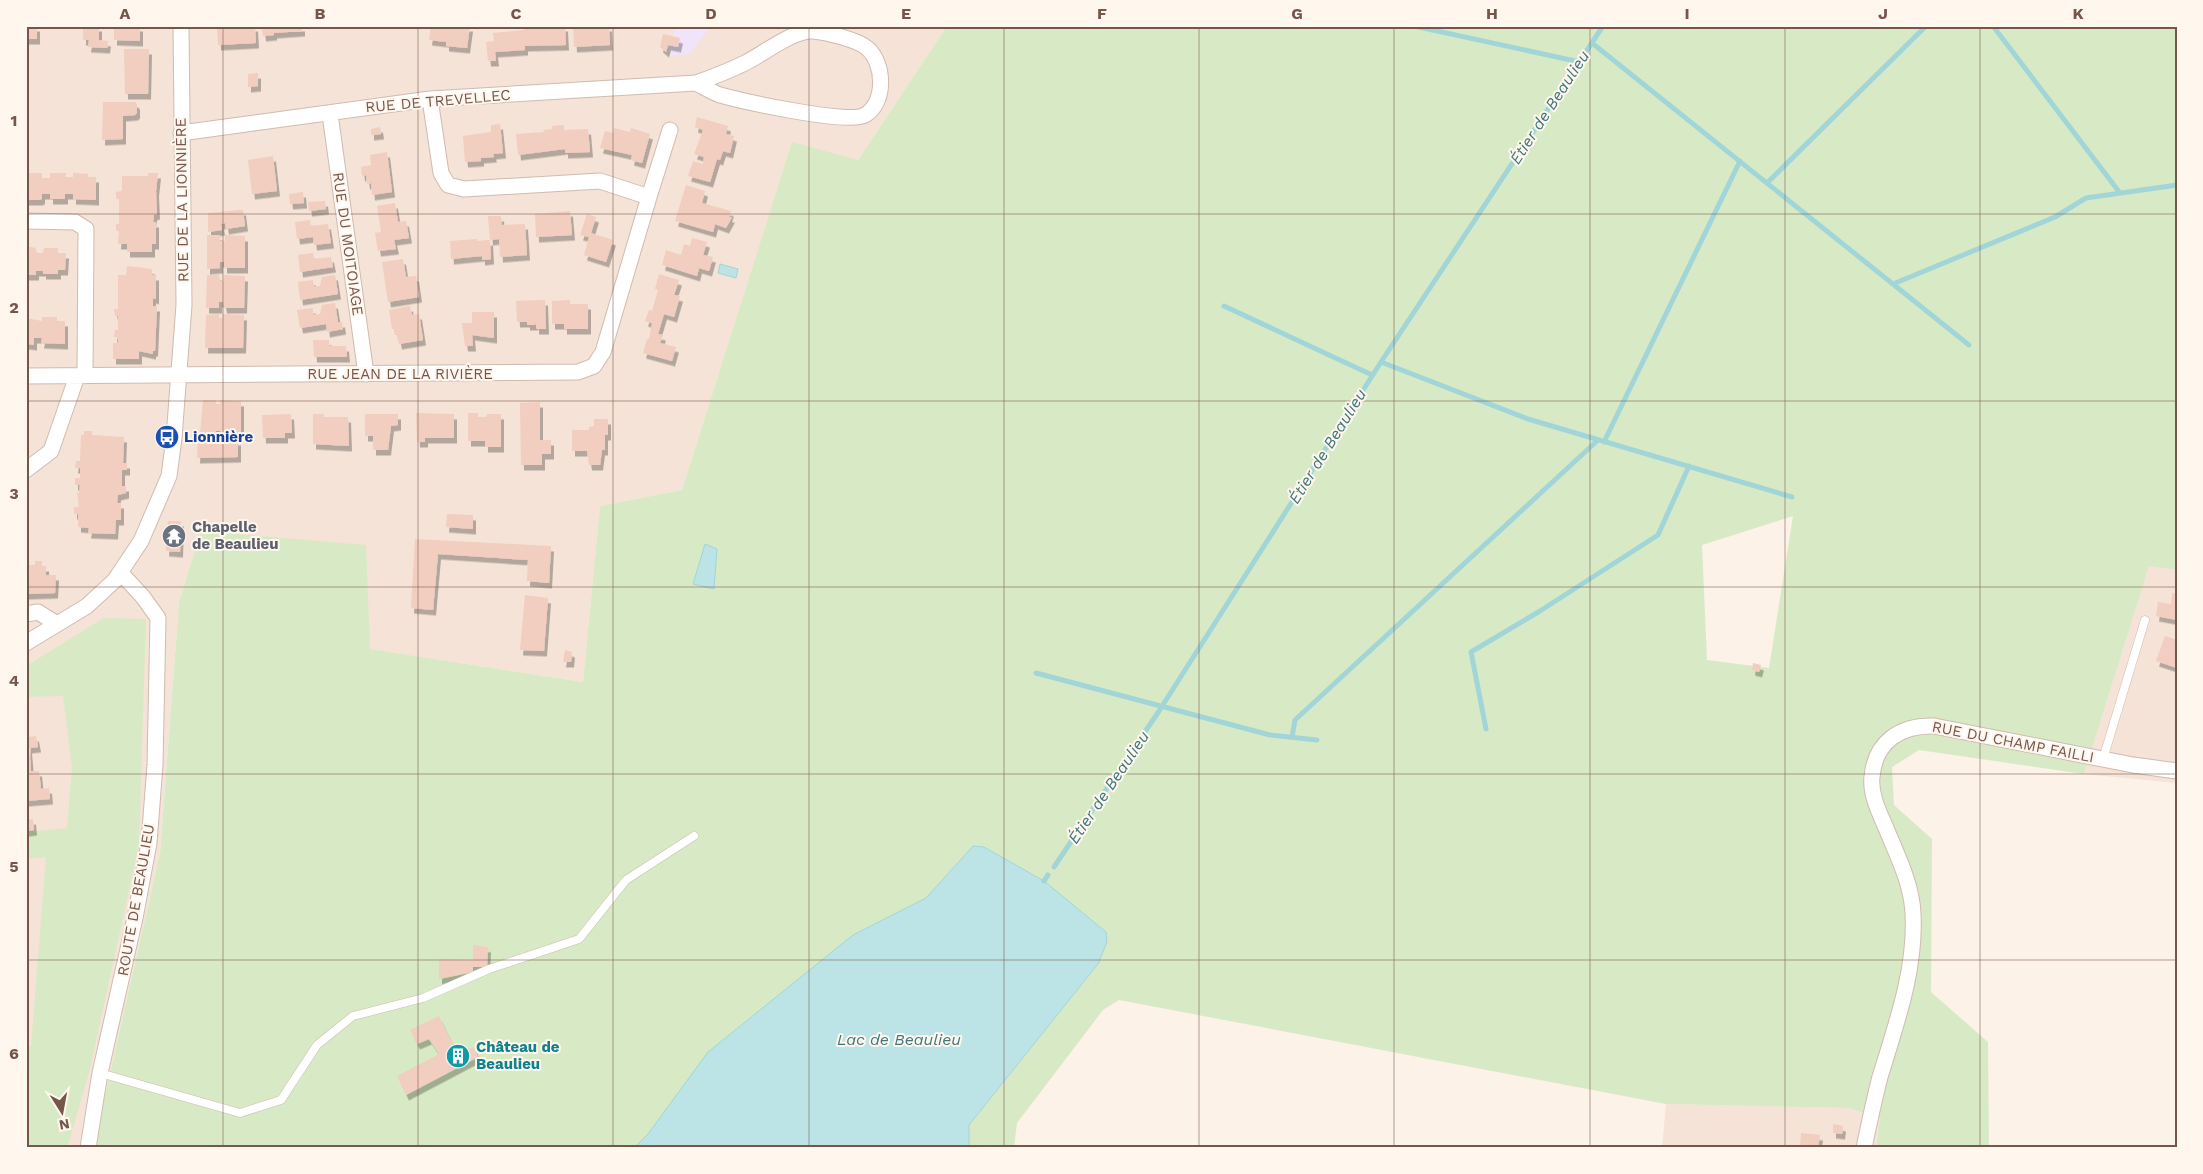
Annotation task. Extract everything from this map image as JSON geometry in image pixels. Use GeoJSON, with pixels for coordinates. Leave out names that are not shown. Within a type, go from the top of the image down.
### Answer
{"type":"FeatureCollection","features":[{"type":"Feature","properties":{"kind":"street","name":"RUE DE LA LIONNIÈRE"},"geometry":{"type":"LineString","coordinates":[[26,643],[87,606],[115,580],[141,541],[169,476],[184,306],[180,26]]}},
{"type":"Feature","properties":{"kind":"street","name":"RUE DE TREVELLEC"},"geometry":{"type":"LineString","coordinates":[[181,133],[430,99],[696,83],[722,74],[747,62],[786,39],[812,31],[850,40],[867,48],[876,59],[880,72],[881,86],[876,104],[865,115],[853,119],[829,118],[719,94],[696,83]]}},
{"type":"Feature","properties":{"kind":"street"},"geometry":{"type":"LineString","coordinates":[[430,99],[441,174],[448,185],[464,189],[600,181],[649,198]]}},
{"type":"Feature","properties":{"kind":"street","name":"RUE DU MOITOIAGE"},"geometry":{"type":"LineString","coordinates":[[330,114],[366,374]]}},
{"type":"Feature","properties":{"kind":"street","name":"RUE JEAN DE LA RIVIÈRE"},"geometry":{"type":"LineString","coordinates":[[26,376],[578,372],[594,366],[603,352],[670,130]]}},
{"type":"Feature","properties":{"kind":"street"},"geometry":{"type":"LineString","coordinates":[[26,221],[75,222],[86,229],[81,376],[51,451],[26,470]]}},
{"type":"Feature","properties":{"kind":"street","name":"ROUTE DE BEAULIEU"},"geometry":{"type":"LineString","coordinates":[[88,1148],[100,1073],[136,918],[150,843],[158,618],[143,597],[120,572]]}},
{"type":"Feature","properties":{"kind":"street"},"geometry":{"type":"LineString","coordinates":[[26,614],[38,612],[57,624]]}},
{"type":"Feature","properties":{"kind":"street","name":"RUE DU CHAMP FAILLI"},"geometry":{"type":"LineString","coordinates":[[1864,1148],[1879,1080],[1909,972],[1913,944],[1913,912],[1909,888],[1873,795],[1872,777],[1876,761],[1888,738],[1918,725],[1934,726],[2103,759],[2177,771]]}},
{"type":"Feature","properties":{"kind":"lane"},"geometry":{"type":"LineString","coordinates":[[2103,759],[2145,620]]}},
{"type":"Feature","properties":{"kind":"lane"},"geometry":{"type":"LineString","coordinates":[[100,1073],[240,1113],[281,1100],[317,1045],[353,1016],[423,998],[489,969],[579,939],[626,880],[694,836]]}},
{"type":"Feature","properties":{"kind":"shaded area"},"geometry":{"type":"Polygon","coordinates":[[[26,26],[947,26],[858,160],[792,143],[682,490],[600,506],[583,682],[369,649],[201,532],[179,602],[160,853],[93,1148],[26,1148],[26,26]]]}},
{"type":"Feature","properties":{"kind":"shaded area"},"geometry":{"type":"Polygon","coordinates":[[[675,26],[712,26],[689,54],[669,56],[675,26]]]}},
{"type":"Feature","properties":{"kind":"shaded area"},"geometry":{"type":"Polygon","coordinates":[[[2149,565],[2177,570],[2177,783],[2084,774],[2149,565]]]}},
{"type":"Feature","properties":{"kind":"shaded area"},"geometry":{"type":"Polygon","coordinates":[[[1666,1104],[1848,1108],[1880,1118],[1876,1148],[1662,1148],[1666,1104]]]}},
{"type":"Feature","properties":{"kind":"green space"},"geometry":{"type":"Polygon","coordinates":[[[947,26],[2177,26],[2177,570],[2149,566],[2084,774],[1919,750],[1892,767],[1894,805],[1932,839],[1931,992],[1988,1042],[1989,1148],[1876,1148],[1880,1118],[1848,1108],[1666,1104],[1119,1000],[1103,1010],[1017,1123],[1014,1148],[969,1148],[969,1125],[1098,964],[1008,861],[984,847],[973,846],[926,898],[853,935],[634,1148],[93,1148],[160,853],[179,602],[201,531],[366,545],[370,649],[583,682],[600,506],[682,490],[792,142],[858,160],[947,26]],[[1793,516],[1702,545],[1707,660],[1769,668],[1793,516]]]}},
{"type":"Feature","properties":{"kind":"green space"},"geometry":{"type":"Polygon","coordinates":[[[104,618],[146,619],[139,845],[89,1073],[67,1148],[26,1148],[26,1046],[31,1046],[46,857],[26,859],[26,832],[67,828],[72,767],[63,696],[26,697],[26,666],[104,618]]]}},
{"type":"Feature","properties":{"kind":"water"},"geometry":{"type":"Polygon","coordinates":[[[720,264],[738,269],[736,278],[718,273],[720,264]]]}},
{"type":"Feature","properties":{"kind":"water"},"geometry":{"type":"Polygon","coordinates":[[[705,544],[717,549],[714,589],[693,584],[705,544]]]}},
{"type":"Feature","properties":{"kind":"water","name":"Lac de Beaulieu"},"geometry":{"type":"Polygon","coordinates":[[[973,846],[984,847],[1044,881],[1106,932],[1107,942],[1098,964],[969,1125],[969,1148],[634,1148],[648,1134],[708,1052],[853,935],[926,898],[973,846]]]}},
{"type":"Feature","properties":{"kind":"building"},"geometry":{"type":"Polygon","coordinates":[[[26,26],[37,26],[37,39],[26,39],[26,26]]]}},
{"type":"Feature","properties":{"kind":"building"},"geometry":{"type":"Polygon","coordinates":[[[83,26],[99,26],[99,40],[108,41],[107,48],[88,47],[89,40],[83,40],[83,26]]]}},
{"type":"Feature","properties":{"kind":"building"},"geometry":{"type":"Polygon","coordinates":[[[114,26],[140,26],[140,41],[114,40],[114,26]]]}},
{"type":"Feature","properties":{"kind":"building"},"geometry":{"type":"Polygon","coordinates":[[[217,26],[255,26],[256,43],[218,45],[217,26]]]}},
{"type":"Feature","properties":{"kind":"building"},"geometry":{"type":"Polygon","coordinates":[[[262,26],[302,26],[302,31],[274,33],[274,35],[263,36],[262,26]]]}},
{"type":"Feature","properties":{"kind":"building"},"geometry":{"type":"Polygon","coordinates":[[[431,26],[470,26],[467,48],[446,46],[446,42],[429,40],[431,26]]]}},
{"type":"Feature","properties":{"kind":"building"},"geometry":{"type":"Polygon","coordinates":[[[524,26],[565,26],[566,45],[525,46],[525,50],[495,52],[496,61],[488,61],[486,42],[494,41],[493,33],[524,30],[524,26]]]}},
{"type":"Feature","properties":{"kind":"building"},"geometry":{"type":"Polygon","coordinates":[[[573,26],[609,26],[610,45],[574,47],[573,26]]]}},
{"type":"Feature","properties":{"kind":"building"},"geometry":{"type":"Polygon","coordinates":[[[663,34],[680,38],[678,47],[668,45],[666,52],[660,47],[663,34]]]}},
{"type":"Feature","properties":{"kind":"building"},"geometry":{"type":"Polygon","coordinates":[[[124,49],[149,49],[148,94],[125,94],[124,49]]]}},
{"type":"Feature","properties":{"kind":"building"},"geometry":{"type":"Polygon","coordinates":[[[258,73],[258,86],[248,87],[248,74],[258,73]]]}},
{"type":"Feature","properties":{"kind":"building"},"geometry":{"type":"Polygon","coordinates":[[[103,102],[135,102],[137,104],[137,113],[135,115],[123,116],[123,139],[102,140],[103,102]]]}},
{"type":"Feature","properties":{"kind":"building"},"geometry":{"type":"Polygon","coordinates":[[[697,117],[728,126],[726,134],[734,136],[730,153],[723,151],[720,160],[717,159],[710,182],[688,176],[693,161],[703,164],[704,157],[694,154],[703,130],[695,127],[697,117]]]}},
{"type":"Feature","properties":{"kind":"building"},"geometry":{"type":"Polygon","coordinates":[[[500,124],[503,153],[493,154],[494,157],[481,158],[481,161],[465,162],[463,136],[491,132],[491,125],[500,124]]]}},
{"type":"Feature","properties":{"kind":"building"},"geometry":{"type":"Polygon","coordinates":[[[564,125],[564,130],[588,129],[590,152],[565,153],[565,149],[518,155],[516,134],[544,132],[543,130],[552,129],[552,126],[564,125]]]}},
{"type":"Feature","properties":{"kind":"building"},"geometry":{"type":"Polygon","coordinates":[[[380,127],[381,134],[371,135],[371,129],[380,127]]]}},
{"type":"Feature","properties":{"kind":"building"},"geometry":{"type":"Polygon","coordinates":[[[614,128],[630,132],[631,128],[650,134],[642,163],[631,160],[632,155],[600,148],[605,131],[613,133],[614,128]]]}},
{"type":"Feature","properties":{"kind":"building"},"geometry":{"type":"Polygon","coordinates":[[[387,152],[392,192],[372,195],[371,183],[367,184],[366,175],[362,176],[361,167],[371,165],[370,155],[387,152]]]}},
{"type":"Feature","properties":{"kind":"building"},"geometry":{"type":"Polygon","coordinates":[[[273,156],[277,191],[252,194],[248,160],[273,156]]]}},
{"type":"Feature","properties":{"kind":"building"},"geometry":{"type":"Polygon","coordinates":[[[26,173],[42,173],[42,178],[50,178],[50,173],[66,173],[65,177],[73,177],[73,173],[88,174],[88,177],[96,177],[96,200],[73,199],[73,194],[65,194],[65,199],[50,199],[50,194],[42,194],[42,199],[26,200],[26,173]]]}},
{"type":"Feature","properties":{"kind":"building"},"geometry":{"type":"Polygon","coordinates":[[[148,173],[158,173],[156,191],[157,214],[154,215],[153,222],[156,222],[156,244],[152,244],[152,252],[127,252],[127,244],[118,244],[119,231],[116,231],[116,224],[119,224],[119,199],[116,199],[116,192],[122,191],[122,176],[148,176],[148,173]]]}},
{"type":"Feature","properties":{"kind":"building"},"geometry":{"type":"Polygon","coordinates":[[[686,185],[705,191],[702,203],[731,211],[729,217],[732,217],[726,228],[715,224],[713,232],[675,221],[686,185]]]}},
{"type":"Feature","properties":{"kind":"building"},"geometry":{"type":"Polygon","coordinates":[[[303,192],[304,203],[290,204],[289,194],[303,192]]]}},
{"type":"Feature","properties":{"kind":"building"},"geometry":{"type":"Polygon","coordinates":[[[325,201],[326,209],[309,211],[308,202],[325,201]]]}},
{"type":"Feature","properties":{"kind":"building"},"geometry":{"type":"Polygon","coordinates":[[[395,203],[398,222],[406,221],[409,238],[394,240],[396,249],[378,251],[375,233],[381,232],[377,206],[395,203]]]}},
{"type":"Feature","properties":{"kind":"building"},"geometry":{"type":"Polygon","coordinates":[[[243,210],[245,226],[226,229],[225,223],[221,224],[222,230],[208,232],[208,213],[243,210]]]}},
{"type":"Feature","properties":{"kind":"building"},"geometry":{"type":"Polygon","coordinates":[[[570,211],[572,235],[536,237],[535,214],[570,211]]]}},
{"type":"Feature","properties":{"kind":"building"},"geometry":{"type":"Polygon","coordinates":[[[587,214],[596,217],[591,233],[613,240],[606,262],[584,255],[589,237],[580,235],[587,214]]]}},
{"type":"Feature","properties":{"kind":"building"},"geometry":{"type":"Polygon","coordinates":[[[488,216],[501,216],[502,225],[525,224],[527,255],[500,257],[499,239],[490,240],[488,216]]]}},
{"type":"Feature","properties":{"kind":"building"},"geometry":{"type":"Polygon","coordinates":[[[310,220],[311,226],[328,224],[331,243],[314,245],[313,237],[297,239],[295,222],[310,220]]]}},
{"type":"Feature","properties":{"kind":"building"},"geometry":{"type":"Polygon","coordinates":[[[207,235],[220,235],[220,241],[225,241],[225,235],[245,236],[245,268],[224,268],[224,262],[220,262],[220,268],[207,269],[207,235]]]}},
{"type":"Feature","properties":{"kind":"building"},"geometry":{"type":"Polygon","coordinates":[[[692,238],[707,242],[703,255],[713,257],[709,271],[699,268],[697,276],[662,265],[666,250],[681,255],[684,244],[690,246],[692,238]]]}},
{"type":"Feature","properties":{"kind":"building"},"geometry":{"type":"Polygon","coordinates":[[[477,239],[477,241],[490,240],[491,259],[482,260],[482,256],[451,259],[450,241],[477,239]]]}},
{"type":"Feature","properties":{"kind":"building"},"geometry":{"type":"Polygon","coordinates":[[[26,246],[36,248],[36,253],[43,253],[44,248],[58,248],[58,253],[66,253],[65,270],[58,270],[58,274],[43,274],[43,271],[36,271],[36,275],[26,275],[26,246]]]}},
{"type":"Feature","properties":{"kind":"building"},"geometry":{"type":"Polygon","coordinates":[[[313,253],[314,259],[331,257],[333,267],[300,272],[298,255],[313,253]]]}},
{"type":"Feature","properties":{"kind":"building"},"geometry":{"type":"Polygon","coordinates":[[[403,259],[406,277],[416,276],[419,297],[388,302],[382,262],[403,259]]]}},
{"type":"Feature","properties":{"kind":"building"},"geometry":{"type":"Polygon","coordinates":[[[127,266],[152,269],[152,275],[156,275],[156,299],[153,298],[153,306],[157,306],[155,351],[153,351],[153,354],[139,351],[139,359],[113,359],[113,343],[118,343],[118,337],[114,337],[115,330],[118,330],[118,316],[115,316],[114,309],[118,309],[118,275],[126,275],[127,266]]]}},
{"type":"Feature","properties":{"kind":"building"},"geometry":{"type":"Polygon","coordinates":[[[659,274],[679,280],[674,295],[680,296],[674,317],[664,314],[658,334],[663,335],[660,343],[676,347],[672,361],[643,353],[647,339],[649,339],[652,323],[645,321],[649,310],[652,311],[658,290],[655,289],[659,274]]]}},
{"type":"Feature","properties":{"kind":"building"},"geometry":{"type":"Polygon","coordinates":[[[207,275],[219,275],[220,281],[224,281],[224,275],[245,276],[244,308],[224,308],[223,302],[219,302],[219,308],[206,308],[207,275]]]}},
{"type":"Feature","properties":{"kind":"building"},"geometry":{"type":"Polygon","coordinates":[[[335,275],[338,294],[300,300],[298,282],[313,280],[314,287],[320,286],[322,277],[335,275]]]}},
{"type":"Feature","properties":{"kind":"building"},"geometry":{"type":"Polygon","coordinates":[[[545,300],[546,329],[536,329],[536,322],[535,325],[527,325],[527,322],[517,322],[516,301],[545,300]]]}},
{"type":"Feature","properties":{"kind":"building"},"geometry":{"type":"Polygon","coordinates":[[[570,300],[570,304],[588,304],[588,329],[564,329],[564,324],[552,324],[552,301],[570,300]]]}},
{"type":"Feature","properties":{"kind":"building"},"geometry":{"type":"Polygon","coordinates":[[[335,303],[338,322],[342,322],[343,329],[327,332],[326,324],[300,328],[297,310],[313,308],[313,315],[320,314],[322,305],[335,303]]]}},
{"type":"Feature","properties":{"kind":"building"},"geometry":{"type":"Polygon","coordinates":[[[410,306],[412,315],[419,314],[423,340],[399,344],[397,334],[395,335],[394,329],[392,329],[389,310],[410,306]]]}},
{"type":"Feature","properties":{"kind":"building"},"geometry":{"type":"Polygon","coordinates":[[[472,312],[494,312],[494,338],[472,335],[473,346],[465,346],[462,323],[472,323],[472,312]]]}},
{"type":"Feature","properties":{"kind":"building"},"geometry":{"type":"Polygon","coordinates":[[[219,314],[219,318],[223,318],[223,314],[244,315],[243,348],[205,348],[206,315],[219,314]]]}},
{"type":"Feature","properties":{"kind":"building"},"geometry":{"type":"Polygon","coordinates":[[[42,317],[57,317],[57,321],[65,321],[65,344],[41,343],[42,338],[34,338],[34,345],[26,344],[26,318],[42,321],[42,317]]]}},
{"type":"Feature","properties":{"kind":"building"},"geometry":{"type":"Polygon","coordinates":[[[313,340],[329,340],[329,346],[346,346],[347,357],[314,357],[313,340]]]}},
{"type":"Feature","properties":{"kind":"building"},"geometry":{"type":"Polygon","coordinates":[[[203,400],[216,400],[216,404],[220,404],[220,400],[241,401],[241,433],[220,434],[220,431],[216,431],[216,434],[200,434],[203,400]]]}},
{"type":"Feature","properties":{"kind":"building"},"geometry":{"type":"Polygon","coordinates":[[[540,402],[540,440],[551,440],[551,454],[542,454],[542,465],[521,465],[520,403],[540,402]]]}},
{"type":"Feature","properties":{"kind":"building"},"geometry":{"type":"Polygon","coordinates":[[[416,413],[454,414],[454,438],[425,438],[425,442],[417,442],[416,413]]]}},
{"type":"Feature","properties":{"kind":"building"},"geometry":{"type":"Polygon","coordinates":[[[468,413],[478,413],[478,417],[486,417],[487,414],[501,414],[501,447],[485,447],[485,441],[468,441],[468,413]]]}},
{"type":"Feature","properties":{"kind":"building"},"geometry":{"type":"Polygon","coordinates":[[[291,414],[292,433],[285,433],[285,438],[263,438],[262,415],[291,414]]]}},
{"type":"Feature","properties":{"kind":"building"},"geometry":{"type":"Polygon","coordinates":[[[313,414],[324,414],[324,417],[348,417],[349,446],[313,444],[313,414]]]}},
{"type":"Feature","properties":{"kind":"building"},"geometry":{"type":"Polygon","coordinates":[[[365,414],[398,414],[398,425],[391,426],[388,450],[373,450],[373,436],[365,436],[365,414]]]}},
{"type":"Feature","properties":{"kind":"building"},"geometry":{"type":"Polygon","coordinates":[[[594,419],[608,419],[608,435],[605,435],[605,450],[602,450],[600,465],[589,465],[587,451],[572,451],[572,430],[589,430],[589,427],[594,426],[594,419]]]}},
{"type":"Feature","properties":{"kind":"building"},"geometry":{"type":"Polygon","coordinates":[[[84,431],[92,431],[92,435],[124,437],[123,463],[127,463],[127,470],[122,470],[122,486],[126,486],[126,493],[118,495],[117,503],[121,503],[121,520],[116,520],[115,534],[88,533],[89,528],[78,527],[78,514],[74,514],[74,507],[79,507],[77,492],[79,493],[80,485],[75,485],[75,478],[80,478],[80,468],[75,468],[76,461],[80,461],[81,435],[84,435],[84,431]]]}},
{"type":"Feature","properties":{"kind":"building"},"geometry":{"type":"Polygon","coordinates":[[[198,440],[211,440],[211,444],[215,444],[215,440],[238,440],[238,457],[197,458],[198,440]]]}},
{"type":"Feature","properties":{"kind":"building"},"geometry":{"type":"Polygon","coordinates":[[[447,514],[473,515],[473,529],[446,527],[447,514]]]}},
{"type":"Feature","properties":{"kind":"building","name":"Chapelle de Beaulieu"},"geometry":{"type":"Polygon","coordinates":[[[168,521],[181,521],[180,552],[166,551],[168,521]]]}},
{"type":"Feature","properties":{"kind":"building"},"geometry":{"type":"Polygon","coordinates":[[[415,539],[551,546],[549,583],[527,581],[528,560],[438,554],[433,610],[411,608],[415,539]]]}},
{"type":"Feature","properties":{"kind":"building"},"geometry":{"type":"Polygon","coordinates":[[[35,561],[42,561],[42,566],[46,566],[46,575],[56,575],[55,593],[26,594],[26,563],[35,565],[35,561]]]}},
{"type":"Feature","properties":{"kind":"building"},"geometry":{"type":"Polygon","coordinates":[[[2172,593],[2177,594],[2177,620],[2156,616],[2158,602],[2171,604],[2172,593]]]}},
{"type":"Feature","properties":{"kind":"building"},"geometry":{"type":"Polygon","coordinates":[[[525,595],[548,598],[544,651],[520,650],[525,595]]]}},
{"type":"Feature","properties":{"kind":"building"},"geometry":{"type":"Polygon","coordinates":[[[2165,636],[2177,640],[2177,668],[2156,661],[2165,636]]]}},
{"type":"Feature","properties":{"kind":"building"},"geometry":{"type":"Polygon","coordinates":[[[565,650],[572,652],[571,662],[563,662],[565,650]]]}},
{"type":"Feature","properties":{"kind":"building"},"geometry":{"type":"Polygon","coordinates":[[[1753,663],[1761,665],[1759,672],[1752,670],[1753,663]]]}},
{"type":"Feature","properties":{"kind":"building"},"geometry":{"type":"Polygon","coordinates":[[[28,730],[28,737],[36,736],[38,747],[29,748],[31,771],[39,771],[41,789],[49,788],[50,799],[26,801],[28,730]]]}},
{"type":"Feature","properties":{"kind":"building"},"geometry":{"type":"Polygon","coordinates":[[[33,819],[34,830],[26,831],[26,820],[33,819]]]}},
{"type":"Feature","properties":{"kind":"building"},"geometry":{"type":"Polygon","coordinates":[[[473,945],[488,947],[487,967],[473,967],[473,972],[439,979],[439,959],[473,960],[473,945]]]}},
{"type":"Feature","properties":{"kind":"building","name":"Château de Beaulieu"},"geometry":{"type":"Polygon","coordinates":[[[439,1016],[458,1055],[474,1047],[478,1057],[406,1095],[397,1076],[439,1054],[429,1039],[417,1044],[410,1030],[439,1016]]]}},
{"type":"Feature","properties":{"kind":"building"},"geometry":{"type":"Polygon","coordinates":[[[1833,1124],[1843,1126],[1842,1134],[1833,1133],[1833,1124]]]}},
{"type":"Feature","properties":{"kind":"building"},"geometry":{"type":"Polygon","coordinates":[[[1801,1133],[1820,1135],[1818,1148],[1800,1148],[1801,1133]]]}},
{"type":"Feature","properties":{"kind":"waterway"},"geometry":{"type":"LineString","coordinates":[[1414,26],[1580,62]]}},
{"type":"Feature","properties":{"kind":"waterway","name":"Étier de Beaulieu"},"geometry":{"type":"LineString","coordinates":[[1054,867],[1159,711],[1381,362],[1603,26]]}},
{"type":"Feature","properties":{"kind":"waterway"},"geometry":{"type":"LineString","coordinates":[[1767,183],[1926,26]]}},
{"type":"Feature","properties":{"kind":"waterway"},"geometry":{"type":"LineString","coordinates":[[1993,26],[2120,193]]}},
{"type":"Feature","properties":{"kind":"waterway"},"geometry":{"type":"LineString","coordinates":[[1592,43],[1969,345]]}},
{"type":"Feature","properties":{"kind":"waterway"},"geometry":{"type":"LineString","coordinates":[[1604,442],[1740,161]]}},
{"type":"Feature","properties":{"kind":"waterway"},"geometry":{"type":"LineString","coordinates":[[1893,284],[2055,217],[2086,198],[2177,185]]}},
{"type":"Feature","properties":{"kind":"waterway"},"geometry":{"type":"LineString","coordinates":[[1224,306],[1372,375]]}},
{"type":"Feature","properties":{"kind":"waterway"},"geometry":{"type":"LineString","coordinates":[[1381,362],[1528,419],[1792,497]]}},
{"type":"Feature","properties":{"kind":"waterway"},"geometry":{"type":"LineString","coordinates":[[1292,737],[1295,720],[1598,440]]}},
{"type":"Feature","properties":{"kind":"waterway"},"geometry":{"type":"LineString","coordinates":[[1486,729],[1471,652],[1540,611],[1658,535],[1689,466]]}},
{"type":"Feature","properties":{"kind":"waterway"},"geometry":{"type":"LineString","coordinates":[[1036,673],[1270,735],[1317,740]]}},
{"type":"Feature","properties":{"kind":"waterway","name":"Étier de Beaulieu"},"geometry":{"type":"LineString","coordinates":[[1044,881],[1048,875]]}},
{"type":"Feature","properties":{"kind":"place","name":"Lionnière"},"geometry":{"type":"Point","coordinates":[167,437]}},
{"type":"Feature","properties":{"kind":"place","name":"Chapelle de Beaulieu"},"geometry":{"type":"Point","coordinates":[174,536]}},
{"type":"Feature","properties":{"kind":"place","name":"Château de Beaulieu"},"geometry":{"type":"Point","coordinates":[458,1056]}}]}
